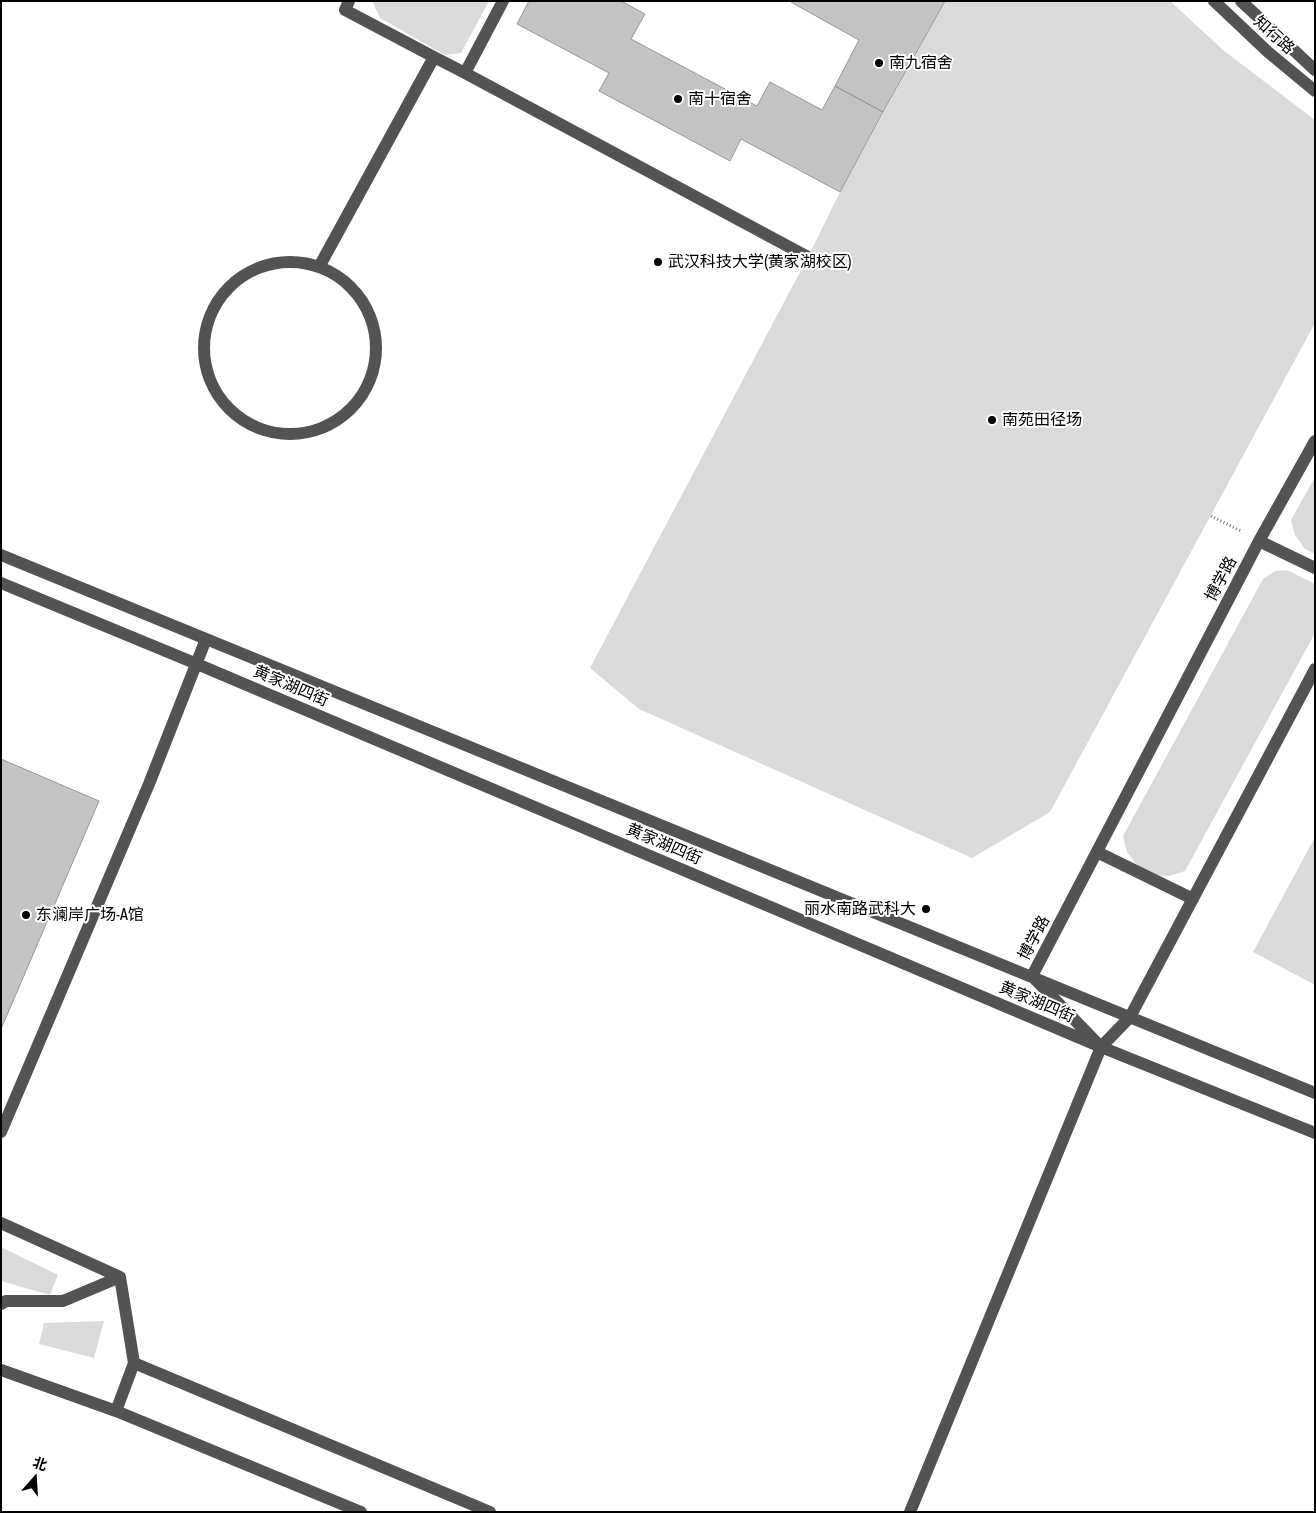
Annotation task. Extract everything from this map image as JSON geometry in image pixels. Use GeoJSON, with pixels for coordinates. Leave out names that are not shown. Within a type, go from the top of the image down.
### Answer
{"type":"FeatureCollection","features":[{"type":"Feature","properties":{"kind":"street"},"geometry":{"type":"LineString","coordinates":[[349,1],[345,10],[808,257]]}},
{"type":"Feature","properties":{"kind":"street"},"geometry":{"type":"LineString","coordinates":[[464,73],[503,1]]}},
{"type":"Feature","properties":{"kind":"street","name":"知行路"},"geometry":{"type":"LineString","coordinates":[[1214,1],[1268,52],[1315,91]]}},
{"type":"Feature","properties":{"kind":"street","name":"知行路"},"geometry":{"type":"LineString","coordinates":[[1240,1],[1315,70]]}},
{"type":"Feature","properties":{"kind":"street"},"geometry":{"type":"LineString","coordinates":[[319,267],[434,57]]}},
{"type":"Feature","properties":{"kind":"street"},"geometry":{"type":"LineString","coordinates":[[290,262],[319,267],[343,280],[362,301],[374,326],[376,353],[370,380],[356,404],[335,422],[309,432],[282,434],[255,427],[230,411],[213,387],[204,360],[205,330],[216,303],[235,281],[260,267],[290,262]]}},
{"type":"Feature","properties":{"kind":"street","name":"博学路"},"geometry":{"type":"LineString","coordinates":[[1101,1047],[1032,976],[1259,541],[1315,441]]}},
{"type":"Feature","properties":{"kind":"street"},"geometry":{"type":"LineString","coordinates":[[1259,541],[1315,568]]}},
{"type":"Feature","properties":{"kind":"street","name":"黄家湖四街"},"geometry":{"type":"LineString","coordinates":[[1,555],[1315,1093]]}},
{"type":"Feature","properties":{"kind":"street","name":"黄家湖四街"},"geometry":{"type":"LineString","coordinates":[[1,583],[1101,1047],[1315,1133]]}},
{"type":"Feature","properties":{"kind":"street"},"geometry":{"type":"LineString","coordinates":[[1,1132],[149,784],[206,639]]}},
{"type":"Feature","properties":{"kind":"street"},"geometry":{"type":"LineString","coordinates":[[910,1512],[1101,1047],[1130,1017],[1315,669]]}},
{"type":"Feature","properties":{"kind":"street"},"geometry":{"type":"LineString","coordinates":[[1097,852],[1193,899]]}},
{"type":"Feature","properties":{"kind":"street"},"geometry":{"type":"LineString","coordinates":[[1,1223],[120,1277]]}},
{"type":"Feature","properties":{"kind":"street"},"geometry":{"type":"LineString","coordinates":[[1,1304],[6,1301],[62,1301],[120,1277]]}},
{"type":"Feature","properties":{"kind":"street"},"geometry":{"type":"LineString","coordinates":[[116,1411],[134,1363],[120,1277]]}},
{"type":"Feature","properties":{"kind":"street"},"geometry":{"type":"LineString","coordinates":[[134,1363],[490,1512]]}},
{"type":"Feature","properties":{"kind":"street"},"geometry":{"type":"LineString","coordinates":[[1,1370],[116,1411],[360,1512]]}},
{"type":"Feature","properties":{"kind":"path"},"geometry":{"type":"LineString","coordinates":[[1210,516],[1259,541]]}},
{"type":"Feature","properties":{"kind":"shaded area"},"geometry":{"type":"Polygon","coordinates":[[[372,1],[489,1],[461,53],[445,55],[380,18],[372,1]]]}},
{"type":"Feature","properties":{"kind":"shaded area","name":"南苑田径场"},"geometry":{"type":"Polygon","coordinates":[[[945,1],[1170,1],[1223,50],[1315,120],[1315,323],[1050,812],[972,858],[639,709],[590,668],[808,257],[840,192],[945,1]]]}},
{"type":"Feature","properties":{"kind":"shaded area"},"geometry":{"type":"Polygon","coordinates":[[[1315,477],[1315,554],[1305,549],[1295,535],[1291,520],[1315,477]]]}},
{"type":"Feature","properties":{"kind":"shaded area"},"geometry":{"type":"Polygon","coordinates":[[[1287,570],[1315,584],[1315,633],[1185,871],[1169,876],[1155,875],[1137,865],[1127,852],[1123,836],[1263,579],[1275,571],[1287,570]]]}},
{"type":"Feature","properties":{"kind":"shaded area"},"geometry":{"type":"Polygon","coordinates":[[[1315,837],[1315,985],[1253,952],[1315,837]]]}},
{"type":"Feature","properties":{"kind":"shaded area"},"geometry":{"type":"Polygon","coordinates":[[[1,1247],[58,1275],[50,1295],[1,1281],[1,1247]]]}},
{"type":"Feature","properties":{"kind":"shaded area"},"geometry":{"type":"Polygon","coordinates":[[[104,1321],[94,1358],[39,1344],[44,1323],[104,1321]]]}},
{"type":"Feature","properties":{"kind":"building","name":"南十宿舍"},"geometry":{"type":"Polygon","coordinates":[[[529,1],[621,1],[645,14],[631,39],[757,106],[770,82],[822,110],[835,86],[883,112],[840,192],[741,139],[730,161],[599,91],[609,73],[517,24],[529,1]]]}},
{"type":"Feature","properties":{"kind":"building","name":"南九宿舍"},"geometry":{"type":"Polygon","coordinates":[[[789,1],[945,1],[883,112],[835,86],[859,40],[789,1]]]}},
{"type":"Feature","properties":{"kind":"building","name":"东澜岸广场-A馆"},"geometry":{"type":"Polygon","coordinates":[[[1,759],[99,801],[1,1029],[1,759]]]}},
{"type":"Feature","properties":{"kind":"place","name":"南九宿舍"},"geometry":{"type":"Point","coordinates":[879,63]}},
{"type":"Feature","properties":{"kind":"place","name":"南十宿舍"},"geometry":{"type":"Point","coordinates":[678,99]}},
{"type":"Feature","properties":{"kind":"place","name":"武汉科技大学(黄家湖校区)"},"geometry":{"type":"Point","coordinates":[658,262]}},
{"type":"Feature","properties":{"kind":"place","name":"南苑田径场"},"geometry":{"type":"Point","coordinates":[992,420]}},
{"type":"Feature","properties":{"kind":"place","name":"丽水南路武科大"},"geometry":{"type":"Point","coordinates":[926,909]}},
{"type":"Feature","properties":{"kind":"place","name":"东澜岸广场-A馆"},"geometry":{"type":"Point","coordinates":[26,915]}}]}
